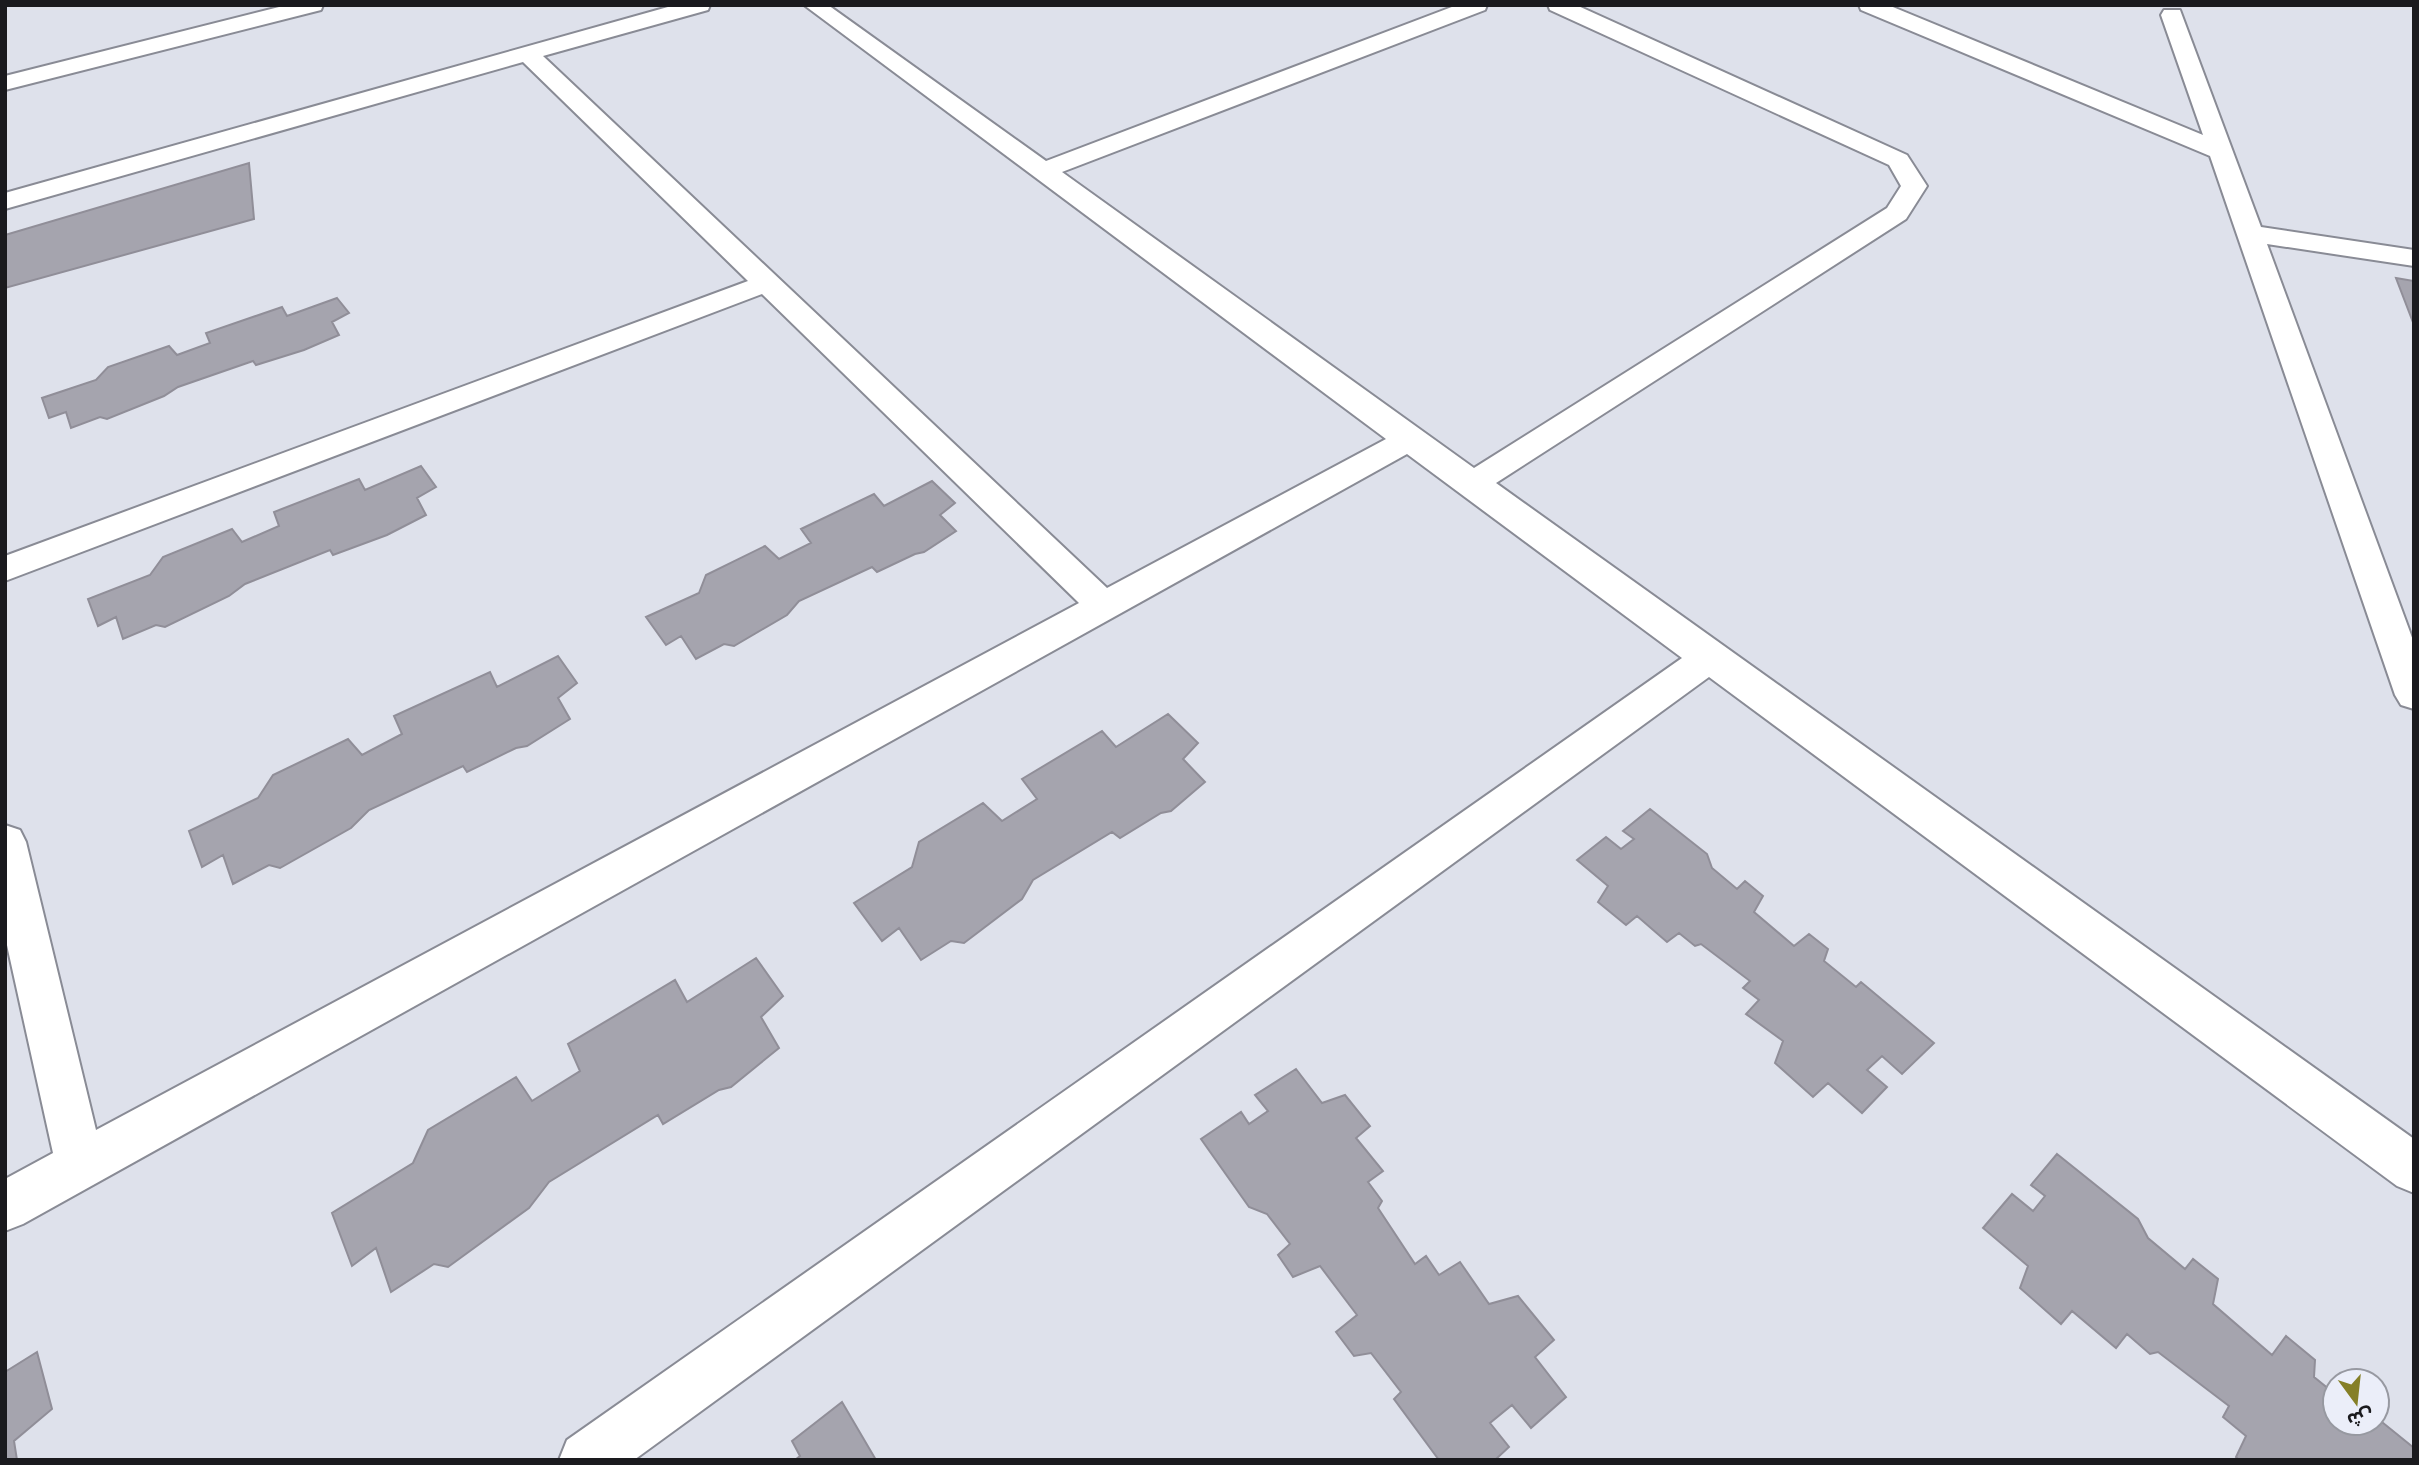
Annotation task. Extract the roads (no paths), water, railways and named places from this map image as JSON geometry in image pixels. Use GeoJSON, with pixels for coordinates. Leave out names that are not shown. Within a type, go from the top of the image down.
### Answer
{"type":"FeatureCollection","features":[{"type":"Feature","properties":{"kind":"street"},"geometry":{"type":"LineString","coordinates":[[5,83],[313,5]]}},
{"type":"Feature","properties":{"kind":"street"},"geometry":{"type":"LineString","coordinates":[[5,201],[700,5]]}},
{"type":"Feature","properties":{"kind":"street"},"geometry":{"type":"LineString","coordinates":[[814,5],[2414,1169]]}},
{"type":"Feature","properties":{"kind":"street"},"geometry":{"type":"LineString","coordinates":[[1042,171],[1477,5]]}},
{"type":"Feature","properties":{"kind":"street"},"geometry":{"type":"LineString","coordinates":[[1472,484],[1897,214],[1914,186],[1898,160],[1558,5]]}},
{"type":"Feature","properties":{"kind":"street"},"geometry":{"type":"LineString","coordinates":[[1869,5],[2219,151]]}},
{"type":"Feature","properties":{"kind":"street"},"geometry":{"type":"LineString","coordinates":[[2172,15],[2414,695]]}},
{"type":"Feature","properties":{"kind":"street"},"geometry":{"type":"LineString","coordinates":[[529,55],[1104,607]]}},
{"type":"Feature","properties":{"kind":"street"},"geometry":{"type":"LineString","coordinates":[[2248,233],[2414,258]]}},
{"type":"Feature","properties":{"kind":"street"},"geometry":{"type":"LineString","coordinates":[[5,569],[767,283]]}},
{"type":"Feature","properties":{"kind":"street"},"geometry":{"type":"LineString","coordinates":[[5,1206],[1410,439]]}},
{"type":"Feature","properties":{"kind":"street"},"geometry":{"type":"LineString","coordinates":[[587,1460],[1710,657]]}},
{"type":"Feature","properties":{"kind":"street"},"geometry":{"type":"LineString","coordinates":[[5,842],[80,1165]]}}]}
